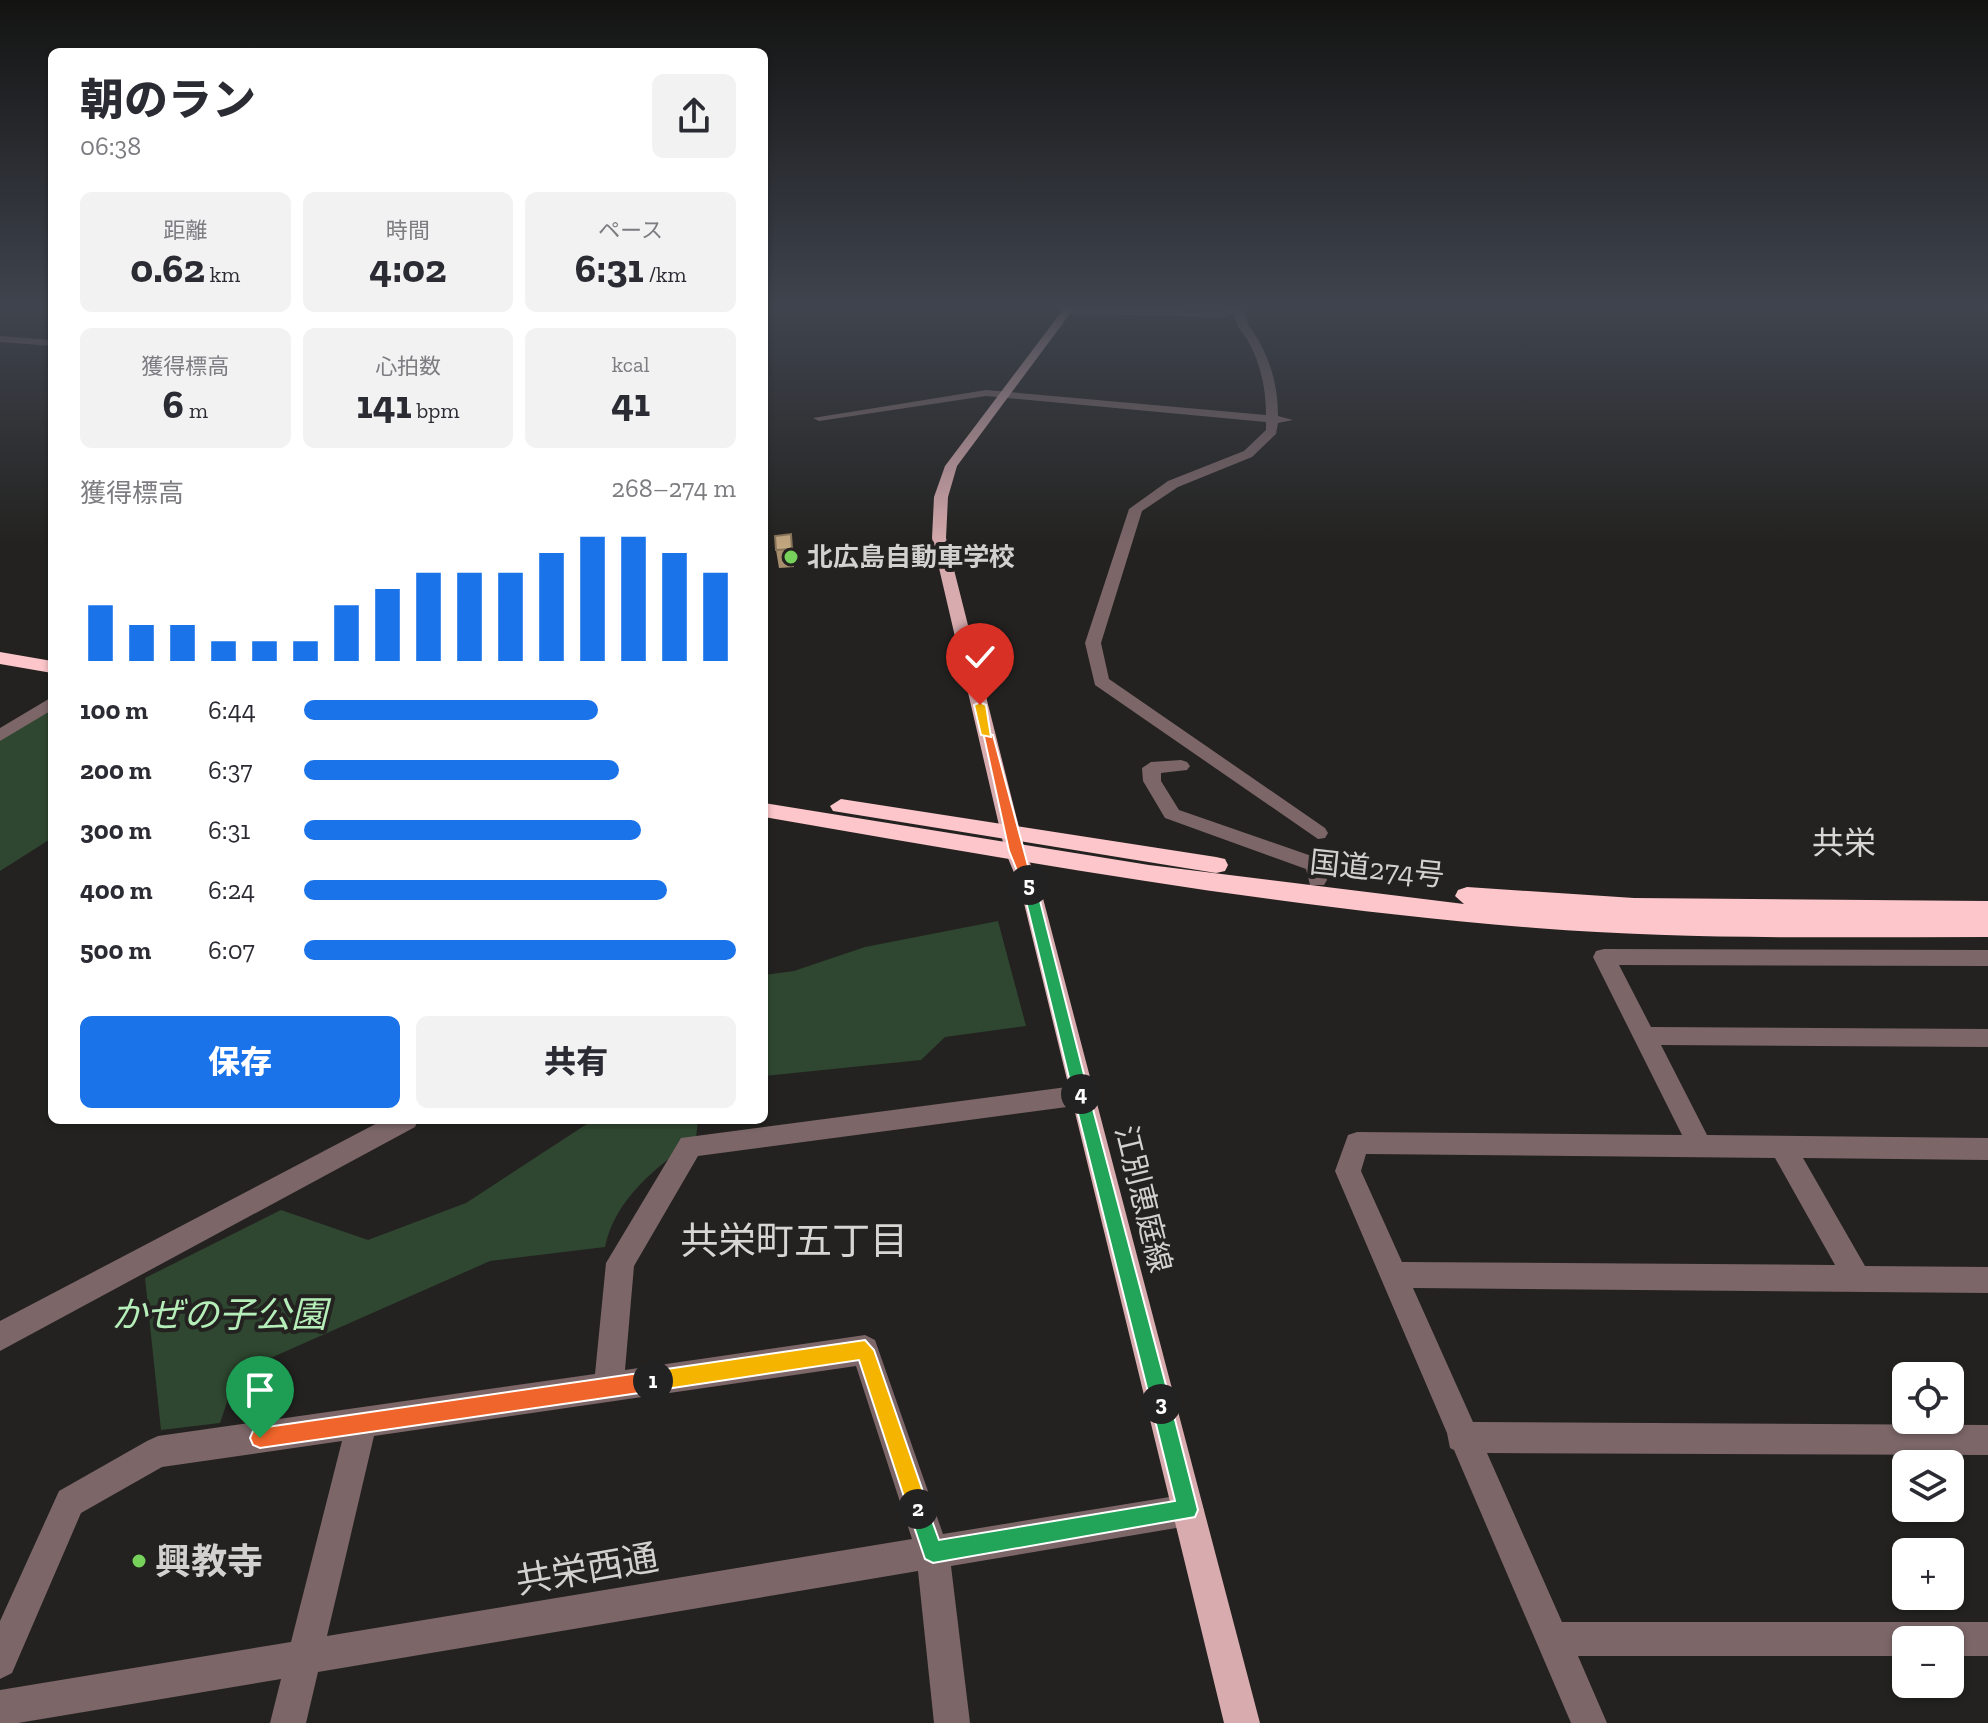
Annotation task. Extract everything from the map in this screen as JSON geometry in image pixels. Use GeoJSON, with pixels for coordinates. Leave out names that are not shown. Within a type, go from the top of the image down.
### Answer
{"type":"FeatureCollection","features":[{"type":"Feature","properties":{"kind":"highway"},"geometry":{"type":"LineString","coordinates":[[0,658],[48,666]]}},
{"type":"Feature","properties":{"kind":"highway"},"geometry":{"type":"LineString","coordinates":[[0,673],[48,681]]}},
{"type":"Feature","properties":{"kind":"highway","name":"国道274号"},"geometry":{"type":"LineString","coordinates":[[768,795],[1335,898],[1534,919],[1650,926],[1988,928]]}},
{"type":"Feature","properties":{"kind":"highway","name":"国道274号"},"geometry":{"type":"LineString","coordinates":[[768,810],[1421,892],[1634,907],[1988,910]]}},
{"type":"Feature","properties":{"kind":"main road","name":"江別恵庭線"},"geometry":{"type":"LineString","coordinates":[[1009,387],[951,466],[941,497],[939,538],[1013,841],[1030,887],[1242,1723]]}},
{"type":"Feature","properties":{"kind":"street"},"geometry":{"type":"LineString","coordinates":[[1272,387],[1280,419],[1248,454],[1173,484],[1136,509],[1093,643],[1101,681],[1318,833]]}},
{"type":"Feature","properties":{"kind":"street"},"geometry":{"type":"LineString","coordinates":[[819,418],[986,393],[1280,419]]}},
{"type":"Feature","properties":{"kind":"street"},"geometry":{"type":"LineString","coordinates":[[0,736],[48,705]]}},
{"type":"Feature","properties":{"kind":"street"},"geometry":{"type":"LineString","coordinates":[[1181,766],[1151,768],[1152,781],[1172,814],[1316,865],[1317,880]]}},
{"type":"Feature","properties":{"kind":"street"},"geometry":{"type":"LineString","coordinates":[[1699,1144],[1604,957],[1988,958]]}},
{"type":"Feature","properties":{"kind":"street"},"geometry":{"type":"LineString","coordinates":[[1645,1036],[1988,1038]]}},
{"type":"Feature","properties":{"kind":"street"},"geometry":{"type":"LineString","coordinates":[[609,1388],[620,1263],[690,1146],[1082,1095]]}},
{"type":"Feature","properties":{"kind":"street"},"geometry":{"type":"LineString","coordinates":[[0,1337],[399,1124]]}},
{"type":"Feature","properties":{"kind":"street"},"geometry":{"type":"LineString","coordinates":[[1589,1723],[1461,1437],[1348,1171],[1357,1143],[1988,1149]]}},
{"type":"Feature","properties":{"kind":"street"},"geometry":{"type":"LineString","coordinates":[[1782,1146],[1857,1279]]}},
{"type":"Feature","properties":{"kind":"street"},"geometry":{"type":"LineString","coordinates":[[1392,1275],[1988,1280]]}},
{"type":"Feature","properties":{"kind":"street"},"geometry":{"type":"LineString","coordinates":[[0,1661],[70,1502],[158,1452],[865,1350],[933,1552],[952,1723]]}},
{"type":"Feature","properties":{"kind":"street"},"geometry":{"type":"LineString","coordinates":[[288,1723],[362,1424]]}},
{"type":"Feature","properties":{"kind":"street"},"geometry":{"type":"LineString","coordinates":[[1461,1437],[1988,1440]]}},
{"type":"Feature","properties":{"kind":"street","name":"共栄西通"},"geometry":{"type":"LineString","coordinates":[[0,1708],[1188,1510]]}},
{"type":"Feature","properties":{"kind":"street"},"geometry":{"type":"LineString","coordinates":[[1551,1639],[1988,1639]]}},
{"type":"Feature","properties":{"kind":"green space"},"geometry":{"type":"Polygon","coordinates":[[[48,705],[48,841],[0,871],[0,736],[48,705]]]}},
{"type":"Feature","properties":{"kind":"green space"},"geometry":{"type":"Polygon","coordinates":[[[998,921],[1026,1026],[945,1037],[921,1060],[768,1076],[768,974],[794,971],[865,947],[998,921]]]}},
{"type":"Feature","properties":{"kind":"green space","name":"かぜの子公園"},"geometry":{"type":"Polygon","coordinates":[[[587,1124],[698,1124],[696,1138],[653,1172],[628,1199],[610,1229],[605,1247],[490,1261],[266,1360],[234,1381],[220,1423],[161,1430],[145,1278],[281,1210],[368,1240],[466,1203],[587,1124]]]}},
{"type":"Feature","properties":{"kind":"building"},"geometry":{"type":"Polygon","coordinates":[[[791,534],[792,549],[776,550],[775,536],[791,534]]]}},
{"type":"Feature","properties":{"kind":"place","name":"北広島自動車学校"},"geometry":{"type":"Point","coordinates":[791,557]}},
{"type":"Feature","properties":{"kind":"place","name":"興教寺"},"geometry":{"type":"Point","coordinates":[139,1561]}},
{"type":"Feature","properties":{"kind":"district","name":"共栄"},"geometry":{"type":"Point","coordinates":[1844,843]}},
{"type":"Feature","properties":{"kind":"district","name":"共栄町五丁目"},"geometry":{"type":"Point","coordinates":[794,1241]}},
{"type":"Feature","properties":{"kind":"route"},"geometry":{"type":"LineString","coordinates":[[260,1438],[865,1350],[933,1552],[1188,1510],[1030,887],[1015,851],[980,705]]}}]}
